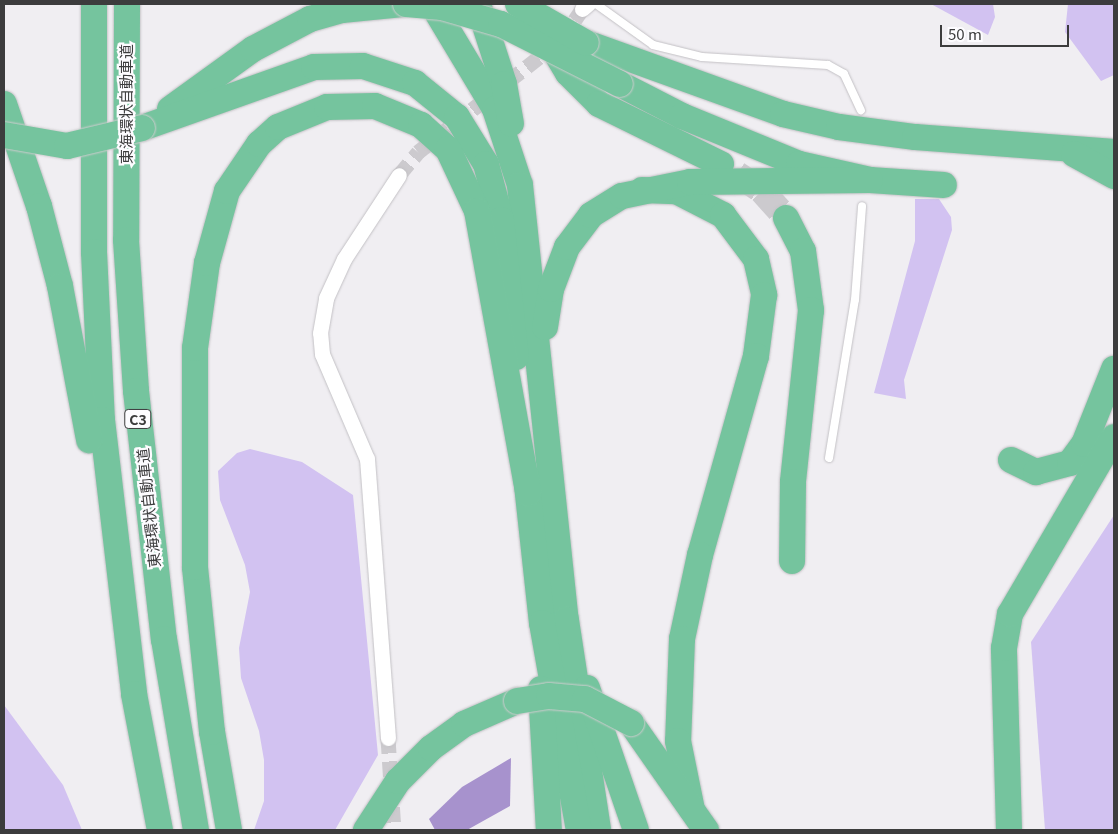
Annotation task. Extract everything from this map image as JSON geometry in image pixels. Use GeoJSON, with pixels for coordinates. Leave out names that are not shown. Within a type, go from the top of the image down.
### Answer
{"type":"FeatureCollection","features":[{"type":"Feature","properties":{"kind":"highway","name":"C3"},"geometry":{"type":"LineString","coordinates":[[94,4],[94,252],[102,420],[134,694],[160,830]]}},
{"type":"Feature","properties":{"kind":"highway","name":"東海環状自動車道"},"geometry":{"type":"LineString","coordinates":[[127,4],[126,240],[136,391],[164,639],[196,830]]}},
{"type":"Feature","properties":{"kind":"highway"},"geometry":{"type":"LineString","coordinates":[[142,128],[282,32],[342,10],[404,4],[469,13],[501,24],[690,120],[799,164],[870,180]]}},
{"type":"Feature","properties":{"kind":"highway"},"geometry":{"type":"LineString","coordinates":[[432,4],[495,109],[520,185]]}},
{"type":"Feature","properties":{"kind":"highway"},"geometry":{"type":"LineString","coordinates":[[478,4],[504,84],[520,185],[540,398],[554,622],[579,830]]}},
{"type":"Feature","properties":{"kind":"highway"},"geometry":{"type":"LineString","coordinates":[[518,4],[586,43],[811,121],[889,135],[1114,152]]}},
{"type":"Feature","properties":{"kind":"highway"},"geometry":{"type":"LineString","coordinates":[[532,4],[568,73],[599,104],[721,164]]}},
{"type":"Feature","properties":{"kind":"highway"},"geometry":{"type":"LineString","coordinates":[[4,135],[38,145],[67,146],[142,128],[314,67],[372,68],[415,83],[438,98],[473,138],[496,193],[528,493]]}},
{"type":"Feature","properties":{"kind":"highway"},"geometry":{"type":"LineString","coordinates":[[4,104],[39,206],[60,286],[134,694]]}},
{"type":"Feature","properties":{"kind":"highway"},"geometry":{"type":"LineString","coordinates":[[229,830],[212,732],[195,567],[195,348],[207,263],[227,191],[253,151],[278,127],[327,107],[375,106],[420,125],[448,148],[477,211],[528,493],[598,830]]}},
{"type":"Feature","properties":{"kind":"highway"},"geometry":{"type":"LineString","coordinates":[[1062,149],[1114,176]]}},
{"type":"Feature","properties":{"kind":"highway"},"geometry":{"type":"LineString","coordinates":[[540,398],[546,319],[567,248],[591,215],[642,190],[690,182],[870,180],[944,185]]}},
{"type":"Feature","properties":{"kind":"highway"},"geometry":{"type":"LineString","coordinates":[[642,190],[676,191],[723,215],[756,259],[764,295],[758,349],[700,555],[682,639],[678,741],[699,820]]}},
{"type":"Feature","properties":{"kind":"highway"},"geometry":{"type":"LineString","coordinates":[[786,218],[803,251],[811,310],[793,475],[792,561]]}},
{"type":"Feature","properties":{"kind":"highway"},"geometry":{"type":"LineString","coordinates":[[1011,460],[1036,472],[1070,463],[1084,444],[1114,369]]}},
{"type":"Feature","properties":{"kind":"highway"},"geometry":{"type":"LineString","coordinates":[[1009,830],[1004,648],[1010,614],[1024,584],[1114,437]]}},
{"type":"Feature","properties":{"kind":"highway"},"geometry":{"type":"LineString","coordinates":[[549,830],[540,721],[554,622]]}},
{"type":"Feature","properties":{"kind":"highway"},"geometry":{"type":"LineString","coordinates":[[554,622],[636,830]]}},
{"type":"Feature","properties":{"kind":"highway"},"geometry":{"type":"LineString","coordinates":[[366,830],[398,781],[431,748],[464,724],[517,701],[549,696],[585,699],[631,723],[699,820]]}},
{"type":"Feature","properties":{"kind":"street"},"geometry":{"type":"LineString","coordinates":[[388,738],[367,459],[322,354],[320,333],[326,298],[344,259],[399,175]]}},
{"type":"Feature","properties":{"kind":"lane"},"geometry":{"type":"LineString","coordinates":[[589,6],[652,45],[702,57],[828,65],[844,74],[861,110]]}},
{"type":"Feature","properties":{"kind":"lane"},"geometry":{"type":"LineString","coordinates":[[829,458],[855,300],[862,206]]}},
{"type":"Feature","properties":{"kind":"shaded area"},"geometry":{"type":"Polygon","coordinates":[[[931,4],[993,4],[995,17],[988,35],[931,4]]]}},
{"type":"Feature","properties":{"kind":"shaded area"},"geometry":{"type":"Polygon","coordinates":[[[1068,4],[1114,4],[1114,75],[1101,81],[1065,32],[1068,4]]]}},
{"type":"Feature","properties":{"kind":"shaded area"},"geometry":{"type":"Polygon","coordinates":[[[915,199],[939,199],[951,217],[952,230],[904,380],[906,399],[874,393],[915,241],[915,199]]]}},
{"type":"Feature","properties":{"kind":"shaded area"},"geometry":{"type":"Polygon","coordinates":[[[250,449],[302,462],[353,495],[378,755],[335,830],[254,830],[264,801],[264,760],[259,731],[241,678],[239,648],[250,592],[245,565],[220,500],[218,471],[237,453],[250,449]]]}},
{"type":"Feature","properties":{"kind":"shaded area"},"geometry":{"type":"Polygon","coordinates":[[[1114,515],[1114,830],[1045,830],[1031,642],[1114,515]]]}},
{"type":"Feature","properties":{"kind":"shaded area"},"geometry":{"type":"Polygon","coordinates":[[[4,705],[63,785],[82,830],[4,830],[4,705]]]}},
{"type":"Feature","properties":{"kind":"shaded area"},"geometry":{"type":"Polygon","coordinates":[[[511,758],[510,806],[467,830],[435,830],[429,819],[462,787],[511,758]]]}},
{"type":"Feature","properties":{"kind":"tunnel"},"geometry":{"type":"LineString","coordinates":[[399,175],[418,152],[562,39],[582,9]]}},
{"type":"Feature","properties":{"kind":"tunnel"},"geometry":{"type":"LineString","coordinates":[[737,174],[762,191],[786,218]]}},
{"type":"Feature","properties":{"kind":"tunnel"},"geometry":{"type":"LineString","coordinates":[[388,738],[394,830]]}}]}
